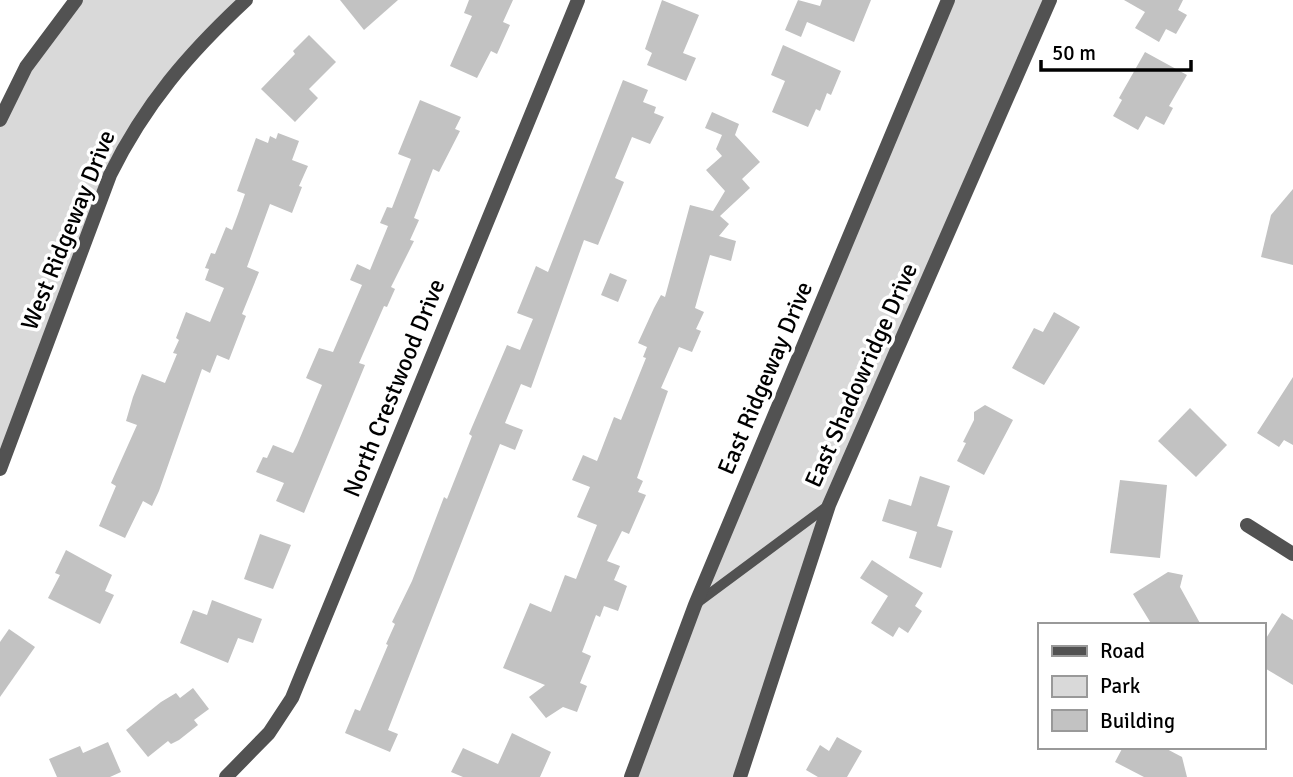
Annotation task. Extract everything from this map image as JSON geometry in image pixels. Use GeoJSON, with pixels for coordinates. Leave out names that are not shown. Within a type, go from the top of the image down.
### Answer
{"type":"FeatureCollection","features":[{"type":"Feature","properties":{"kind":"street"},"geometry":{"type":"LineString","coordinates":[[0,120],[26,67],[76,0]]}},
{"type":"Feature","properties":{"kind":"street","name":"West Ridgeway Drive"},"geometry":{"type":"LineString","coordinates":[[0,469],[110,175],[132,129],[169,78],[246,0]]}},
{"type":"Feature","properties":{"kind":"street","name":"North Crestwood Drive"},"geometry":{"type":"LineString","coordinates":[[226,777],[269,733],[292,698],[578,0]]}},
{"type":"Feature","properties":{"kind":"street","name":"East Ridgeway Drive"},"geometry":{"type":"LineString","coordinates":[[631,777],[695,605],[948,0]]}},
{"type":"Feature","properties":{"kind":"street","name":"East Shadowridge Drive"},"geometry":{"type":"LineString","coordinates":[[740,777],[829,505],[1049,0]]}},
{"type":"Feature","properties":{"kind":"street"},"geometry":{"type":"LineString","coordinates":[[1247,525],[1293,554]]}},
{"type":"Feature","properties":{"kind":"lane"},"geometry":{"type":"LineString","coordinates":[[695,605],[829,505]]}},
{"type":"Feature","properties":{"kind":"green space"},"geometry":{"type":"Polygon","coordinates":[[[76,0],[246,0],[133,129],[0,469],[0,120],[76,0]]]}},
{"type":"Feature","properties":{"kind":"green space"},"geometry":{"type":"Polygon","coordinates":[[[948,0],[1050,0],[829,505],[740,777],[631,777],[948,0]]]}},
{"type":"Feature","properties":{"kind":"building"},"geometry":{"type":"Polygon","coordinates":[[[340,0],[398,0],[364,30],[340,0]]]}},
{"type":"Feature","properties":{"kind":"building"},"geometry":{"type":"Polygon","coordinates":[[[469,0],[513,0],[503,22],[510,25],[497,54],[491,51],[477,78],[450,66],[472,16],[464,13],[469,0]]]}},
{"type":"Feature","properties":{"kind":"building"},"geometry":{"type":"Polygon","coordinates":[[[662,0],[699,15],[683,53],[696,58],[686,81],[647,65],[652,53],[645,49],[662,0]]]}},
{"type":"Feature","properties":{"kind":"building"},"geometry":{"type":"Polygon","coordinates":[[[798,0],[820,6],[822,0],[871,0],[854,42],[807,22],[801,37],[785,30],[798,0]]]}},
{"type":"Feature","properties":{"kind":"building"},"geometry":{"type":"Polygon","coordinates":[[[1124,0],[1183,0],[1178,10],[1187,15],[1176,34],[1166,29],[1159,42],[1135,28],[1145,12],[1124,0]]]}},
{"type":"Feature","properties":{"kind":"building"},"geometry":{"type":"Polygon","coordinates":[[[309,35],[336,62],[309,89],[318,98],[295,122],[261,89],[295,54],[293,51],[309,35]]]}},
{"type":"Feature","properties":{"kind":"building"},"geometry":{"type":"Polygon","coordinates":[[[783,45],[841,71],[831,95],[827,93],[820,111],[816,109],[808,127],[772,112],[785,81],[771,75],[783,45]]]}},
{"type":"Feature","properties":{"kind":"building"},"geometry":{"type":"Polygon","coordinates":[[[1145,52],[1187,75],[1169,106],[1173,108],[1164,125],[1146,116],[1138,130],[1113,116],[1122,100],[1119,98],[1145,52]]]}},
{"type":"Feature","properties":{"kind":"building"},"geometry":{"type":"Polygon","coordinates":[[[623,80],[648,90],[643,102],[656,107],[654,113],[664,117],[650,144],[632,137],[615,178],[624,182],[598,245],[584,240],[531,388],[521,384],[505,423],[523,430],[515,450],[500,444],[388,730],[398,734],[390,752],[345,733],[355,709],[360,711],[388,645],[386,644],[395,624],[392,622],[412,581],[444,497],[447,499],[472,436],[469,434],[507,345],[520,350],[533,319],[517,313],[536,266],[548,272],[623,80]]]}},
{"type":"Feature","properties":{"kind":"building"},"geometry":{"type":"Polygon","coordinates":[[[420,100],[461,117],[455,129],[460,131],[439,172],[433,169],[414,218],[419,220],[410,240],[414,241],[391,287],[395,289],[387,307],[384,306],[359,363],[365,365],[304,513],[276,501],[284,483],[256,472],[273,445],[293,453],[297,445],[322,385],[306,378],[319,348],[333,352],[362,285],[350,280],[357,264],[370,270],[388,226],[380,223],[387,207],[392,208],[411,159],[398,154],[420,100]]]}},
{"type":"Feature","properties":{"kind":"building"},"geometry":{"type":"Polygon","coordinates":[[[712,112],[739,124],[735,135],[760,162],[742,179],[750,188],[720,216],[729,224],[719,236],[736,241],[731,261],[710,255],[695,308],[704,312],[696,329],[701,331],[692,352],[679,347],[661,388],[668,391],[637,478],[643,481],[638,492],[646,495],[629,534],[622,531],[607,561],[620,566],[614,580],[627,586],[618,611],[604,606],[600,617],[596,615],[582,652],[591,656],[580,683],[587,686],[577,712],[563,707],[546,718],[529,697],[545,685],[503,668],[530,603],[551,612],[565,575],[576,579],[597,525],[577,517],[590,487],[572,480],[583,455],[597,461],[614,417],[621,420],[646,358],[643,357],[647,347],[638,343],[661,295],[665,297],[690,205],[713,211],[725,191],[706,170],[722,156],[716,149],[722,135],[705,128],[712,112]]]}},
{"type":"Feature","properties":{"kind":"building"},"geometry":{"type":"Polygon","coordinates":[[[278,133],[299,141],[292,160],[308,166],[299,186],[302,187],[292,213],[270,204],[247,267],[259,272],[242,314],[246,316],[229,360],[217,355],[210,373],[202,369],[159,491],[152,506],[143,501],[125,538],[99,526],[116,486],[111,483],[137,425],[126,421],[133,397],[142,374],[165,383],[177,354],[173,353],[179,340],[176,338],[186,312],[210,322],[224,288],[205,280],[209,269],[205,268],[211,253],[215,254],[226,227],[232,230],[245,194],[237,191],[256,138],[268,143],[270,136],[276,139],[278,133]]]}},
{"type":"Feature","properties":{"kind":"building"},"geometry":{"type":"Polygon","coordinates":[[[1293,189],[1293,265],[1261,257],[1271,215],[1293,189]]]}},
{"type":"Feature","properties":{"kind":"building"},"geometry":{"type":"Polygon","coordinates":[[[610,273],[627,280],[618,302],[601,295],[610,273]]]}},
{"type":"Feature","properties":{"kind":"building"},"geometry":{"type":"Polygon","coordinates":[[[1054,312],[1080,327],[1044,385],[1012,368],[1034,328],[1043,332],[1054,312]]]}},
{"type":"Feature","properties":{"kind":"building"},"geometry":{"type":"Polygon","coordinates":[[[1293,377],[1293,445],[1284,440],[1279,447],[1257,433],[1293,377]]]}},
{"type":"Feature","properties":{"kind":"building"},"geometry":{"type":"Polygon","coordinates":[[[985,405],[1013,420],[984,475],[957,461],[974,420],[974,412],[985,405]]]}},
{"type":"Feature","properties":{"kind":"building"},"geometry":{"type":"Polygon","coordinates":[[[1190,408],[1227,445],[1196,477],[1158,441],[1190,408]]]}},
{"type":"Feature","properties":{"kind":"building"},"geometry":{"type":"Polygon","coordinates":[[[920,476],[950,486],[937,526],[953,531],[941,568],[909,558],[917,532],[882,521],[889,499],[911,506],[920,476]]]}},
{"type":"Feature","properties":{"kind":"building"},"geometry":{"type":"Polygon","coordinates":[[[1120,480],[1167,485],[1160,558],[1110,553],[1120,480]]]}},
{"type":"Feature","properties":{"kind":"building"},"geometry":{"type":"Polygon","coordinates":[[[260,534],[291,545],[273,589],[244,579],[260,534]]]}},
{"type":"Feature","properties":{"kind":"building"},"geometry":{"type":"Polygon","coordinates":[[[66,550],[112,575],[105,591],[114,595],[100,624],[48,598],[60,575],[55,573],[66,550]]]}},
{"type":"Feature","properties":{"kind":"building"},"geometry":{"type":"Polygon","coordinates":[[[872,560],[923,593],[915,606],[922,611],[908,633],[899,627],[893,637],[871,623],[888,596],[860,578],[872,560]]]}},
{"type":"Feature","properties":{"kind":"building"},"geometry":{"type":"Polygon","coordinates":[[[1168,572],[1183,575],[1180,587],[1200,623],[1151,623],[1133,594],[1168,572]]]}},
{"type":"Feature","properties":{"kind":"building"},"geometry":{"type":"Polygon","coordinates":[[[212,600],[262,619],[253,643],[238,638],[228,663],[180,643],[193,610],[207,615],[212,600]]]}},
{"type":"Feature","properties":{"kind":"building"},"geometry":{"type":"Polygon","coordinates":[[[1282,613],[1293,620],[1293,685],[1265,668],[1265,640],[1282,613]]]}},
{"type":"Feature","properties":{"kind":"building"},"geometry":{"type":"Polygon","coordinates":[[[9,629],[35,647],[0,697],[0,642],[9,629]]]}},
{"type":"Feature","properties":{"kind":"building"},"geometry":{"type":"Polygon","coordinates":[[[193,688],[209,709],[194,720],[198,725],[179,740],[171,744],[168,741],[148,757],[126,730],[161,702],[176,693],[180,698],[193,688]]]}},
{"type":"Feature","properties":{"kind":"building"},"geometry":{"type":"Polygon","coordinates":[[[512,733],[551,752],[540,777],[463,777],[451,772],[463,748],[498,764],[512,733]]]}},
{"type":"Feature","properties":{"kind":"building"},"geometry":{"type":"Polygon","coordinates":[[[837,737],[862,751],[847,777],[818,777],[806,770],[820,745],[829,751],[837,737]]]}},
{"type":"Feature","properties":{"kind":"building"},"geometry":{"type":"Polygon","coordinates":[[[108,742],[121,772],[110,777],[57,777],[49,759],[80,746],[83,753],[108,742]]]}},
{"type":"Feature","properties":{"kind":"building"},"geometry":{"type":"Polygon","coordinates":[[[1122,749],[1167,749],[1182,757],[1187,777],[1144,777],[1115,762],[1122,749]]]}}]}
